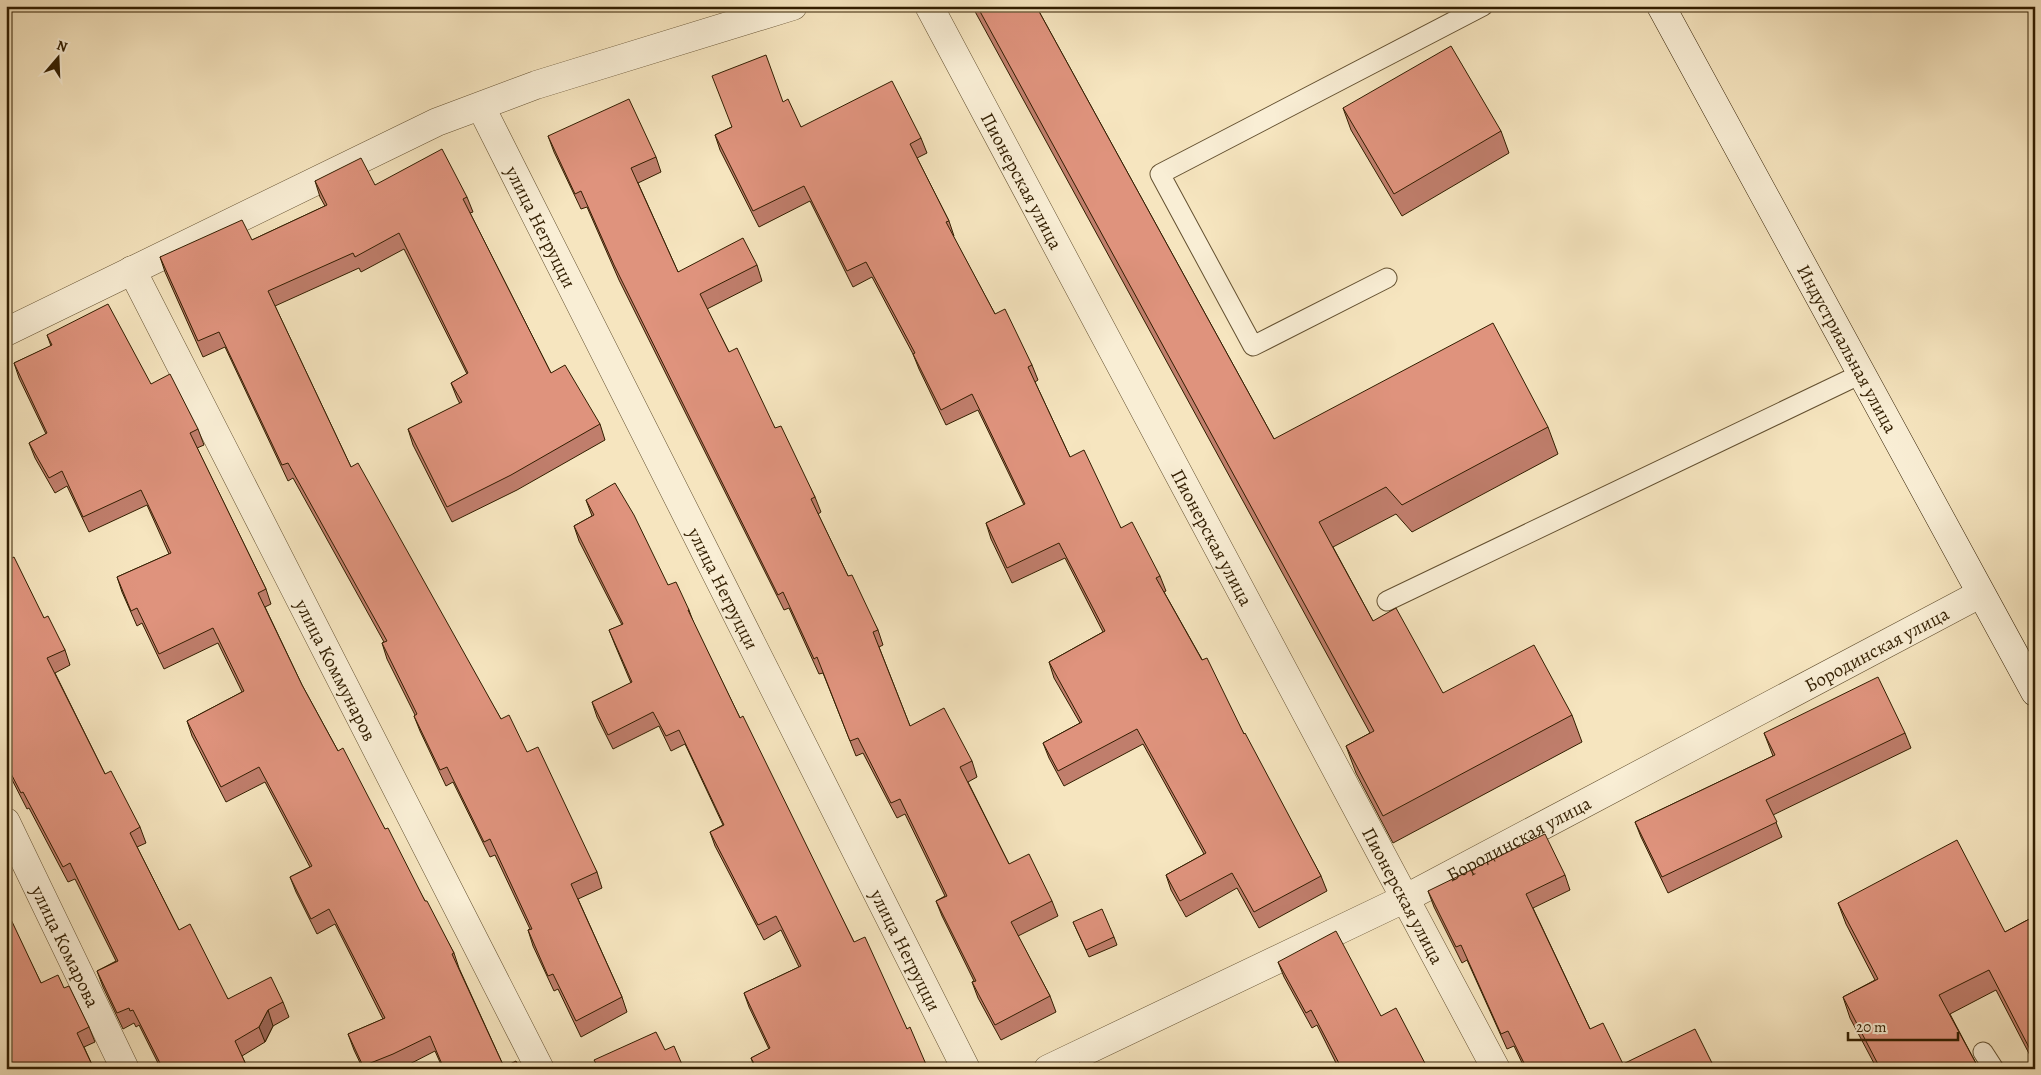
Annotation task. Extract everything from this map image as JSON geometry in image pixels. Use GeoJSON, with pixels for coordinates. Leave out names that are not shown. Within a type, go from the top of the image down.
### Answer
{"type":"FeatureCollection","features":[{"type":"Feature","properties":{"kind":"street"},"geometry":{"type":"LineString","coordinates":[[6,332],[437,122],[536,86],[793,6]]}},
{"type":"Feature","properties":{"kind":"street","name":"Пионерская улица"},"geometry":{"type":"LineString","coordinates":[[929,6],[1496,1069]]}},
{"type":"Feature","properties":{"kind":"street","name":"Индустриальная улица"},"geometry":{"type":"LineString","coordinates":[[1661,6],[2035,692]]}},
{"type":"Feature","properties":{"kind":"street","name":"улица Негруцци"},"geometry":{"type":"LineString","coordinates":[[481,107],[966,1069]]}},
{"type":"Feature","properties":{"kind":"street","name":"улица Коммунаров"},"geometry":{"type":"LineString","coordinates":[[132,270],[540,1069]]}},
{"type":"Feature","properties":{"kind":"street","name":"Бородинская улица"},"geometry":{"type":"LineString","coordinates":[[1048,1069],[1406,898],[1980,594]]}},
{"type":"Feature","properties":{"kind":"street","name":"улица Комарова"},"geometry":{"type":"LineString","coordinates":[[6,822],[125,1069]]}},
{"type":"Feature","properties":{"kind":"lane"},"geometry":{"type":"LineString","coordinates":[[1387,278],[1253,346],[1160,174],[1483,6]]}},
{"type":"Feature","properties":{"kind":"lane"},"geometry":{"type":"LineString","coordinates":[[1387,601],[1861,374]]}},
{"type":"Feature","properties":{"kind":"lane"},"geometry":{"type":"LineString","coordinates":[[1983,1052],[1994,1069]]}},
{"type":"Feature","properties":{"kind":"building"},"geometry":{"type":"Polygon","coordinates":[[[977,6],[1036,6],[1274,439],[1493,323],[1548,427],[1402,505],[1386,487],[1319,522],[1373,621],[1396,608],[1443,693],[1534,645],[1572,715],[1383,816],[1346,746],[1374,731],[977,6]]]}},
{"type":"Feature","properties":{"kind":"building"},"geometry":{"type":"Polygon","coordinates":[[[1451,46],[1501,131],[1394,194],[1343,108],[1451,46]]]}},
{"type":"Feature","properties":{"kind":"building"},"geometry":{"type":"Polygon","coordinates":[[[766,55],[783,102],[788,99],[801,127],[892,81],[921,138],[910,144],[949,221],[946,222],[995,314],[1005,309],[1032,365],[1028,367],[1070,457],[1084,450],[1121,528],[1132,522],[1160,576],[1156,578],[1202,660],[1207,658],[1244,734],[1321,876],[1254,912],[1232,873],[1180,901],[1166,875],[1206,853],[1137,729],[1058,771],[1043,743],[1082,722],[1049,662],[1105,631],[1059,543],[1007,568],[986,523],[1025,504],[972,394],[941,410],[913,354],[915,353],[866,262],[847,271],[804,186],[753,211],[715,135],[732,127],[712,76],[766,55]]]}},
{"type":"Feature","properties":{"kind":"building"},"geometry":{"type":"Polygon","coordinates":[[[629,99],[656,157],[631,168],[678,272],[743,238],[757,265],[700,294],[729,352],[737,348],[775,428],[781,426],[815,497],[811,499],[848,576],[852,575],[878,630],[873,632],[910,726],[944,708],[972,761],[960,767],[1009,864],[1029,854],[1052,901],[1011,922],[1050,996],[995,1025],[972,982],[976,981],[936,901],[947,896],[900,799],[891,803],[858,738],[850,741],[817,657],[814,659],[783,592],[778,595],[614,265],[581,191],[575,194],[548,136],[629,99]]]}},
{"type":"Feature","properties":{"kind":"building"},"geometry":{"type":"Polygon","coordinates":[[[442,149],[467,197],[463,199],[551,373],[565,365],[600,424],[511,475],[447,507],[408,429],[462,402],[451,383],[468,373],[399,233],[355,257],[353,253],[268,291],[351,467],[358,463],[501,719],[509,715],[527,752],[538,747],[597,872],[571,884],[622,997],[576,1021],[553,974],[548,976],[528,930],[532,929],[490,839],[484,842],[447,767],[440,770],[414,716],[417,714],[382,643],[387,641],[288,463],[282,465],[219,332],[198,341],[160,257],[242,220],[252,240],[327,205],[315,181],[361,158],[375,185],[442,149]]]}},
{"type":"Feature","properties":{"kind":"building"},"geometry":{"type":"Polygon","coordinates":[[[108,304],[151,384],[170,374],[198,429],[190,433],[266,589],[258,593],[302,685],[338,751],[343,748],[385,829],[388,828],[425,901],[427,901],[454,953],[452,954],[504,1067],[516,1061],[520,1069],[444,1069],[430,1036],[363,1066],[348,1034],[385,1018],[329,909],[311,919],[290,877],[312,866],[259,767],[221,787],[187,721],[244,691],[213,628],[159,654],[137,608],[131,611],[117,577],[171,553],[141,490],[83,517],[62,471],[49,478],[29,443],[47,433],[14,363],[52,345],[47,335],[108,304]]]}},
{"type":"Feature","properties":{"kind":"building"},"geometry":{"type":"Polygon","coordinates":[[[615,483],[634,515],[668,585],[676,582],[740,718],[743,716],[854,942],[865,937],[907,1029],[910,1027],[928,1069],[757,1069],[751,1058],[770,1048],[744,993],[801,966],[776,916],[758,925],[710,832],[724,825],[679,730],[666,736],[653,712],[608,735],[592,702],[632,682],[609,630],[623,624],[574,526],[594,515],[586,500],[615,483]]]}},
{"type":"Feature","properties":{"kind":"building"},"geometry":{"type":"Polygon","coordinates":[[[14,557],[44,618],[48,616],[65,650],[47,658],[105,774],[111,771],[140,827],[130,833],[179,930],[190,924],[228,999],[271,977],[283,1002],[268,1010],[259,1027],[235,1041],[248,1069],[163,1069],[133,1010],[130,1011],[129,1008],[117,1013],[97,971],[118,961],[70,863],[63,867],[6,764],[6,561],[14,557]]]}},
{"type":"Feature","properties":{"kind":"building"},"geometry":{"type":"Polygon","coordinates":[[[1878,677],[1905,733],[1766,800],[1777,822],[1662,877],[1635,822],[1775,755],[1764,733],[1878,677]]]}},
{"type":"Feature","properties":{"kind":"building"},"geometry":{"type":"Polygon","coordinates":[[[1545,834],[1565,875],[1526,894],[1590,1029],[1603,1023],[1623,1064],[1695,1029],[1712,1063],[1700,1069],[1527,1069],[1508,1031],[1501,1034],[1461,945],[1456,947],[1428,891],[1545,834]]]}},
{"type":"Feature","properties":{"kind":"building"},"geometry":{"type":"Polygon","coordinates":[[[1957,840],[2005,932],[2035,916],[2035,1059],[1989,970],[1939,995],[1979,1069],[1879,1069],[1843,997],[1878,979],[1838,903],[1957,840]]]}},
{"type":"Feature","properties":{"kind":"building"},"geometry":{"type":"Polygon","coordinates":[[[1102,909],[1114,937],[1086,950],[1073,922],[1102,909]]]}},
{"type":"Feature","properties":{"kind":"building"},"geometry":{"type":"Polygon","coordinates":[[[7,911],[41,983],[58,975],[64,988],[69,986],[89,1027],[77,1033],[94,1069],[11,1069],[6,1059],[7,911]]]}},
{"type":"Feature","properties":{"kind":"building"},"geometry":{"type":"Polygon","coordinates":[[[1336,931],[1381,1016],[1396,1008],[1428,1069],[1342,1069],[1311,1010],[1306,1013],[1278,962],[1336,931]]]}},
{"type":"Feature","properties":{"kind":"building"},"geometry":{"type":"Polygon","coordinates":[[[656,1032],[665,1050],[674,1046],[684,1069],[599,1069],[594,1060],[656,1032]]]}},
{"type":"Feature","properties":{"kind":"building"},"geometry":{"type":"Polygon","coordinates":[[[1080,1063],[1083,1069],[1068,1069],[1080,1063]]]}}]}
